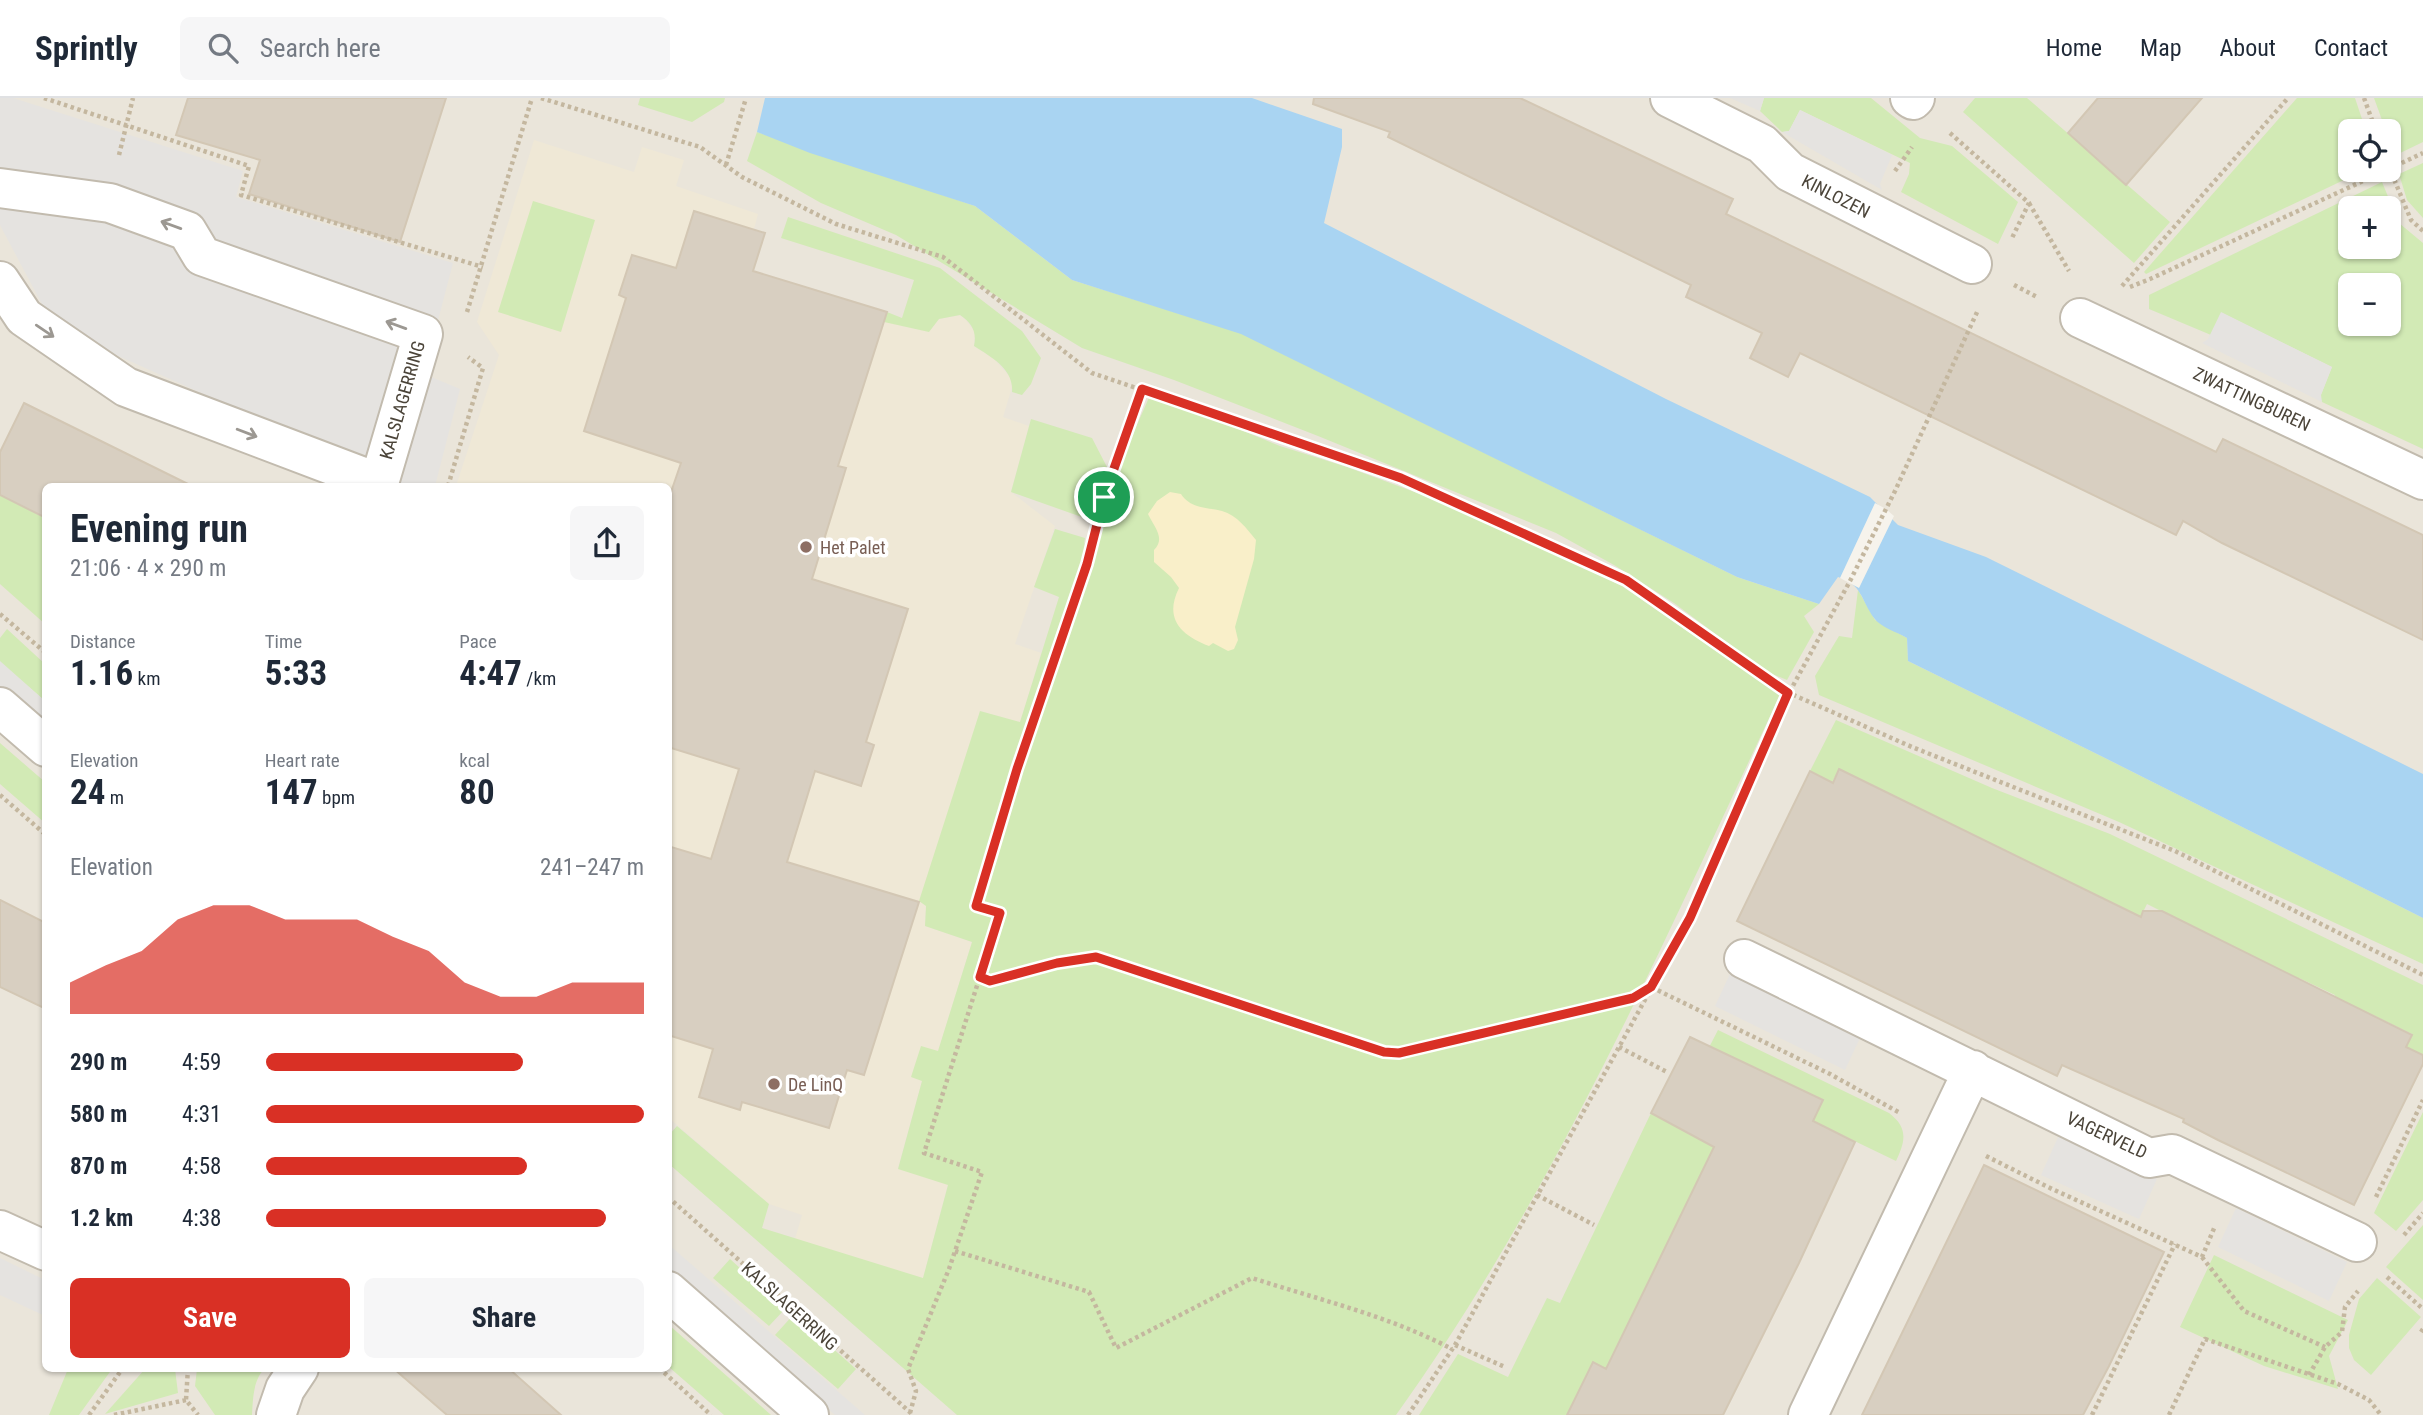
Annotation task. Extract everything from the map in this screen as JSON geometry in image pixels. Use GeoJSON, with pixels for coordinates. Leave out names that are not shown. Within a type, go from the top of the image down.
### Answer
{"type":"FeatureCollection","features":[{"type":"Feature","properties":{"kind":"street","name":"KINLOZEN"},"geometry":{"type":"LineString","coordinates":[[1670,98],[1762,144],[1790,172],[1972,264]]}},
{"type":"Feature","properties":{"kind":"street","name":"KALSLAGERRING"},"geometry":{"type":"LineString","coordinates":[[0,188],[110,202],[187,231],[202,256],[424,334],[379,483],[126,387],[24,317],[0,281]]}},
{"type":"Feature","properties":{"kind":"street","name":"ZWATTINGBUREN"},"geometry":{"type":"LineString","coordinates":[[2080,318],[2423,480]]}},
{"type":"Feature","properties":{"kind":"street"},"geometry":{"type":"LineString","coordinates":[[0,707],[42,744]]}},
{"type":"Feature","properties":{"kind":"street","name":"VAGERVELD"},"geometry":{"type":"LineString","coordinates":[[1744,959],[2149,1158],[2172,1154],[2357,1242]]}},
{"type":"Feature","properties":{"kind":"street"},"geometry":{"type":"LineString","coordinates":[[1808,1415],[1973,1070]]}},
{"type":"Feature","properties":{"kind":"street"},"geometry":{"type":"LineString","coordinates":[[0,1230],[42,1249]]}},
{"type":"Feature","properties":{"kind":"street"},"geometry":{"type":"LineString","coordinates":[[672,1294],[809,1415]]}},
{"type":"Feature","properties":{"kind":"street"},"geometry":{"type":"LineString","coordinates":[[276,1415],[278,1403],[296,1372]]}},
{"type":"Feature","properties":{"kind":"path"},"geometry":{"type":"LineString","coordinates":[[44,98],[249,166],[242,195],[482,267]]}},
{"type":"Feature","properties":{"kind":"path"},"geometry":{"type":"LineString","coordinates":[[110,202],[125,124],[133,98]]}},
{"type":"Feature","properties":{"kind":"path"},"geometry":{"type":"LineString","coordinates":[[467,313],[532,98]]}},
{"type":"Feature","properties":{"kind":"path"},"geometry":{"type":"LineString","coordinates":[[541,98],[700,147],[742,177],[836,224],[943,257],[1092,373],[1401,478],[1626,580],[1788,693],[1912,747],[2175,851],[2423,975]]}},
{"type":"Feature","properties":{"kind":"path"},"geometry":{"type":"LineString","coordinates":[[726,165],[746,98]]}},
{"type":"Feature","properties":{"kind":"path"},"geometry":{"type":"LineString","coordinates":[[2288,98],[2118,290],[2150,279],[2360,182]]}},
{"type":"Feature","properties":{"kind":"path"},"geometry":{"type":"LineString","coordinates":[[2364,98],[2372,119]]}},
{"type":"Feature","properties":{"kind":"path"},"geometry":{"type":"LineString","coordinates":[[1876,215],[1898,165],[1919,137]]}},
{"type":"Feature","properties":{"kind":"path"},"geometry":{"type":"LineString","coordinates":[[2401,163],[2423,153]]}},
{"type":"Feature","properties":{"kind":"path"},"geometry":{"type":"LineString","coordinates":[[2394,182],[2411,220],[2423,231]]}},
{"type":"Feature","properties":{"kind":"path"},"geometry":{"type":"LineString","coordinates":[[2029,202],[2071,274]]}},
{"type":"Feature","properties":{"kind":"path"},"geometry":{"type":"LineString","coordinates":[[1972,264],[2080,318]]}},
{"type":"Feature","properties":{"kind":"path"},"geometry":{"type":"LineString","coordinates":[[448,483],[483,368],[464,355]]}},
{"type":"Feature","properties":{"kind":"path"},"geometry":{"type":"LineString","coordinates":[[911,1414],[916,1391],[908,1369],[955,1251],[982,1172],[924,1153],[1000,913],[976,906],[1017,769],[1087,564],[1104,497],[1142,389]]}},
{"type":"Feature","properties":{"kind":"path"},"geometry":{"type":"LineString","coordinates":[[1408,1415],[1454,1347],[1690,918],[1788,693],[1895,491]]}},
{"type":"Feature","properties":{"kind":"path"},"geometry":{"type":"LineString","coordinates":[[0,614],[42,650]]}},
{"type":"Feature","properties":{"kind":"path"},"geometry":{"type":"LineString","coordinates":[[0,795],[42,832]]}},
{"type":"Feature","properties":{"kind":"path"},"geometry":{"type":"LineString","coordinates":[[980,977],[990,981],[1057,963],[1096,957],[1384,1052],[1399,1053],[1633,998],[1651,987]]}},
{"type":"Feature","properties":{"kind":"path"},"geometry":{"type":"LineString","coordinates":[[1651,987],[1830,1074],[1899,1112],[1909,1121]]}},
{"type":"Feature","properties":{"kind":"path"},"geometry":{"type":"LineString","coordinates":[[1619,1047],[1667,1072]]}},
{"type":"Feature","properties":{"kind":"path"},"geometry":{"type":"LineString","coordinates":[[2357,1242],[2369,1211],[2423,1100]]}},
{"type":"Feature","properties":{"kind":"path"},"geometry":{"type":"LineString","coordinates":[[1975,1153],[2175,1244],[2092,1415]]}},
{"type":"Feature","properties":{"kind":"path"},"geometry":{"type":"LineString","coordinates":[[1537,1195],[1594,1225]]}},
{"type":"Feature","properties":{"kind":"path","name":"KALSLAGERRING"},"geometry":{"type":"LineString","coordinates":[[672,1200],[911,1414]]}},
{"type":"Feature","properties":{"kind":"path"},"geometry":{"type":"LineString","coordinates":[[955,1251],[1089,1292],[1116,1348],[1252,1278],[1379,1316],[1505,1367]]}},
{"type":"Feature","properties":{"kind":"path"},"geometry":{"type":"LineString","coordinates":[[2202,1257],[2244,1311],[2325,1347]]}},
{"type":"Feature","properties":{"kind":"path"},"geometry":{"type":"LineString","coordinates":[[2386,1275],[2423,1309]]}},
{"type":"Feature","properties":{"kind":"path"},"geometry":{"type":"LineString","coordinates":[[2169,1415],[2206,1339],[2337,1384],[2369,1401],[2381,1415]]}},
{"type":"Feature","properties":{"kind":"path"},"geometry":{"type":"LineString","coordinates":[[89,1415],[120,1372]]}},
{"type":"Feature","properties":{"kind":"path"},"geometry":{"type":"LineString","coordinates":[[188,1372],[186,1401],[198,1415]]}},
{"type":"Feature","properties":{"kind":"path"},"geometry":{"type":"LineString","coordinates":[[663,1372],[711,1415]]}},
{"type":"Feature","properties":{"kind":"path"},"geometry":{"type":"LineString","coordinates":[[114,1415],[186,1401]]}},
{"type":"Feature","properties":{"kind":"shaded area"},"geometry":{"type":"Polygon","coordinates":[[[0,98],[2423,98],[2423,1415],[0,1415],[0,98]]]}},
{"type":"Feature","properties":{"kind":"shaded area"},"geometry":{"type":"Polygon","coordinates":[[[0,98],[13,98],[243,171],[236,197],[453,263],[424,374],[460,389],[436,483],[359,483],[307,440],[80,339],[44,308],[0,225],[0,98]]]}},
{"type":"Feature","properties":{"kind":"shaded area"},"geometry":{"type":"Polygon","coordinates":[[[1730,98],[1764,98],[1760,111],[1730,98]]]}},
{"type":"Feature","properties":{"kind":"shaded area"},"geometry":{"type":"Polygon","coordinates":[[[1800,110],[1892,155],[1880,184],[1882,190],[1782,132],[1789,131],[1800,110]]]}},
{"type":"Feature","properties":{"kind":"shaded area"},"geometry":{"type":"Polygon","coordinates":[[[534,140],[634,172],[642,147],[684,160],[676,186],[758,214],[754,229],[765,233],[753,271],[929,331],[939,319],[960,315],[975,332],[974,346],[994,359],[1010,377],[1012,387],[1003,417],[1029,426],[1011,492],[1055,526],[1015,644],[1041,653],[1020,723],[980,711],[926,906],[925,926],[972,942],[938,1052],[921,1047],[922,1081],[898,1168],[948,1184],[923,1279],[795,1239],[802,1215],[769,1204],[672,1121],[672,483],[457,483],[499,355],[477,322],[534,140]]]}},
{"type":"Feature","properties":{"kind":"shaded area"},"geometry":{"type":"Polygon","coordinates":[[[2221,312],[2332,367],[2321,395],[2322,402],[2202,343],[2208,339],[2221,312]]]}},
{"type":"Feature","properties":{"kind":"shaded area"},"geometry":{"type":"Polygon","coordinates":[[[0,661],[42,698],[42,725],[0,688],[0,661]]]}},
{"type":"Feature","properties":{"kind":"shaded area"},"geometry":{"type":"Polygon","coordinates":[[[1730,974],[1860,1038],[1845,1070],[1715,1006],[1730,974]]]}},
{"type":"Feature","properties":{"kind":"shaded area"},"geometry":{"type":"Polygon","coordinates":[[[2059,1135],[2157,1179],[2139,1219],[2041,1175],[2059,1135]]]}},
{"type":"Feature","properties":{"kind":"shaded area"},"geometry":{"type":"Polygon","coordinates":[[[2236,1208],[2347,1262],[2329,1301],[2218,1247],[2236,1208]]]}},
{"type":"Feature","properties":{"kind":"shaded area"},"geometry":{"type":"Polygon","coordinates":[[[672,1247],[865,1415],[835,1415],[672,1273],[672,1247]]]}},
{"type":"Feature","properties":{"kind":"shaded area"},"geometry":{"type":"Polygon","coordinates":[[[0,1258],[42,1279],[42,1315],[0,1295],[0,1258]]]}},
{"type":"Feature","properties":{"kind":"green space"},"geometry":{"type":"Polygon","coordinates":[[[640,98],[725,98],[724,102],[692,122],[638,105],[640,98]]]}},
{"type":"Feature","properties":{"kind":"green space"},"geometry":{"type":"Polygon","coordinates":[[[1764,98],[1871,98],[1920,138],[1952,146],[2018,202],[1998,244],[1901,192],[1909,174],[1910,163],[1800,110],[1789,131],[1782,132],[1760,111],[1764,98]]]}},
{"type":"Feature","properties":{"kind":"green space"},"geometry":{"type":"Polygon","coordinates":[[[1975,98],[2027,98],[2170,222],[2134,263],[1963,112],[1975,98]]]}},
{"type":"Feature","properties":{"kind":"green space"},"geometry":{"type":"Polygon","coordinates":[[[2297,98],[2355,98],[2362,119],[2338,119],[2340,182],[2146,274],[2144,272],[2297,98]]]}},
{"type":"Feature","properties":{"kind":"green space"},"geometry":{"type":"Polygon","coordinates":[[[2374,98],[2423,98],[2423,142],[2401,153],[2401,119],[2382,119],[2374,98]]]}},
{"type":"Feature","properties":{"kind":"green space"},"geometry":{"type":"Polygon","coordinates":[[[757,132],[975,206],[1072,280],[1241,333],[1737,577],[1819,604],[1804,616],[1814,632],[1787,680],[1765,671],[1674,603],[1556,533],[1318,436],[1174,380],[1082,348],[896,235],[821,203],[747,161],[757,132]]]}},
{"type":"Feature","properties":{"kind":"green space"},"geometry":{"type":"Polygon","coordinates":[[[2423,163],[2423,218],[2407,200],[2401,173],[2423,163]]]}},
{"type":"Feature","properties":{"kind":"green space"},"geometry":{"type":"Polygon","coordinates":[[[2382,182],[2388,196],[2353,196],[2382,182]]]}},
{"type":"Feature","properties":{"kind":"green space"},"geometry":{"type":"Polygon","coordinates":[[[533,201],[595,220],[561,332],[498,312],[533,201]]]}},
{"type":"Feature","properties":{"kind":"green space"},"geometry":{"type":"Polygon","coordinates":[[[2338,203],[2338,259],[2401,259],[2401,225],[2423,243],[2423,449],[2322,402],[2320,397],[2332,367],[2222,313],[2211,335],[2149,309],[2149,295],[2338,203]]]}},
{"type":"Feature","properties":{"kind":"green space"},"geometry":{"type":"Polygon","coordinates":[[[788,217],[940,268],[1022,331],[1041,358],[1031,384],[1022,395],[1012,392],[1012,384],[1005,370],[974,346],[973,328],[960,315],[939,319],[929,332],[884,322],[887,312],[902,318],[914,280],[781,238],[788,217]]]}},
{"type":"Feature","properties":{"kind":"green space"},"geometry":{"type":"Polygon","coordinates":[[[1151,393],[1280,446],[1347,467],[1455,507],[1525,539],[1622,586],[1780,695],[1649,972],[1557,1154],[1507,1243],[1396,1415],[957,1415],[672,1167],[672,1132],[677,1126],[769,1204],[762,1228],[923,1278],[948,1185],[898,1169],[922,1081],[911,1077],[921,1046],[938,1051],[972,942],[925,926],[926,906],[919,901],[980,711],[1020,722],[1059,597],[1034,587],[1055,529],[1085,538],[1084,545],[1151,393]]]}},
{"type":"Feature","properties":{"kind":"green space"},"geometry":{"type":"Polygon","coordinates":[[[1031,419],[1092,438],[1108,469],[1093,521],[1011,492],[1031,419]]]}},
{"type":"Feature","properties":{"kind":"green space"},"geometry":{"type":"Polygon","coordinates":[[[0,495],[42,516],[42,621],[0,584],[0,495]]]}},
{"type":"Feature","properties":{"kind":"green space"},"geometry":{"type":"Polygon","coordinates":[[[1858,590],[1875,620],[1907,638],[1908,661],[2423,918],[2423,964],[2119,822],[1819,695],[1815,676],[1839,636],[1852,638],[1858,590]]]}},
{"type":"Feature","properties":{"kind":"green space"},"geometry":{"type":"Polygon","coordinates":[[[7,629],[42,661],[42,698],[0,662],[0,638],[7,629]]]}},
{"type":"Feature","properties":{"kind":"green space"},"geometry":{"type":"Polygon","coordinates":[[[1836,720],[1992,788],[2110,834],[2423,985],[2423,1055],[2406,1047],[2412,1034],[2373,1015],[2329,1009],[2335,995],[2299,978],[2292,991],[2185,923],[2147,904],[2140,918],[1839,770],[1832,782],[1810,771],[1836,720]]]}},
{"type":"Feature","properties":{"kind":"green space"},"geometry":{"type":"Polygon","coordinates":[[[0,743],[42,779],[42,820],[0,784],[0,743]]]}},
{"type":"Feature","properties":{"kind":"green space"},"geometry":{"type":"Polygon","coordinates":[[[1718,1030],[1889,1113],[1900,1124],[1903,1136],[1902,1148],[1896,1161],[1813,1121],[1716,1144],[1606,1369],[1567,1415],[1419,1415],[1458,1354],[1508,1377],[1547,1298],[1560,1303],[1651,1113],[1670,1123],[1718,1030]]]}},
{"type":"Feature","properties":{"kind":"green space"},"geometry":{"type":"Polygon","coordinates":[[[2423,1112],[2423,1200],[2396,1231],[2374,1213],[2423,1112]]]}},
{"type":"Feature","properties":{"kind":"green space"},"geometry":{"type":"Polygon","coordinates":[[[2423,1225],[2423,1300],[2386,1267],[2423,1225]]]}},
{"type":"Feature","properties":{"kind":"green space"},"geometry":{"type":"Polygon","coordinates":[[[2214,1255],[2348,1320],[2329,1356],[2338,1389],[2264,1366],[2180,1327],[2214,1255]]]}},
{"type":"Feature","properties":{"kind":"green space"},"geometry":{"type":"Polygon","coordinates":[[[730,1259],[785,1309],[769,1326],[713,1278],[730,1259]]]}},
{"type":"Feature","properties":{"kind":"green space"},"geometry":{"type":"Polygon","coordinates":[[[2377,1278],[2421,1317],[2371,1375],[2354,1360],[2349,1348],[2349,1335],[2359,1299],[2377,1278]]]}},
{"type":"Feature","properties":{"kind":"green space"},"geometry":{"type":"Polygon","coordinates":[[[794,1314],[856,1369],[838,1389],[775,1335],[794,1314]]]}},
{"type":"Feature","properties":{"kind":"green space"},"geometry":{"type":"Polygon","coordinates":[[[672,1328],[771,1415],[724,1415],[672,1370],[672,1328]]]}},
{"type":"Feature","properties":{"kind":"green space"},"geometry":{"type":"Polygon","coordinates":[[[67,1372],[110,1372],[79,1415],[49,1415],[67,1372]]]}},
{"type":"Feature","properties":{"kind":"green space"},"geometry":{"type":"Polygon","coordinates":[[[142,1372],[175,1372],[178,1393],[105,1414],[142,1372]]]}},
{"type":"Feature","properties":{"kind":"green space"},"geometry":{"type":"Polygon","coordinates":[[[197,1372],[262,1372],[253,1397],[252,1415],[215,1415],[195,1386],[197,1372]]]}},
{"type":"Feature","properties":{"kind":"sand"},"geometry":{"type":"Polygon","coordinates":[[[1170,492],[1181,494],[1194,505],[1232,516],[1256,540],[1254,559],[1235,627],[1238,640],[1234,649],[1228,651],[1213,643],[1209,646],[1199,642],[1183,631],[1174,617],[1173,608],[1179,588],[1154,562],[1154,550],[1159,537],[1148,514],[1157,501],[1170,492]]]}},
{"type":"Feature","properties":{"kind":"water"},"geometry":{"type":"Polygon","coordinates":[[[765,98],[1252,98],[1342,129],[1342,147],[1324,223],[1666,399],[1870,497],[1898,525],[1986,557],[2423,774],[2423,918],[1908,661],[1907,638],[1877,621],[1857,588],[1846,580],[1838,577],[1819,604],[1737,577],[1241,334],[1072,280],[975,206],[810,153],[757,132],[765,98]]]}},
{"type":"Feature","properties":{"kind":"pier"},"geometry":{"type":"Polygon","coordinates":[[[1875,503],[1894,516],[1859,588],[1840,578],[1875,503]]]}},
{"type":"Feature","properties":{"kind":"building"},"geometry":{"type":"Polygon","coordinates":[[[188,98],[446,98],[400,242],[249,194],[260,160],[176,135],[188,98]]]}},
{"type":"Feature","properties":{"kind":"building"},"geometry":{"type":"Polygon","coordinates":[[[1314,98],[1520,98],[1733,199],[1726,214],[2216,452],[2223,439],[2423,535],[2423,640],[2222,543],[2183,521],[2176,535],[1800,353],[1788,377],[1750,358],[1762,333],[1686,297],[1691,285],[1388,137],[1390,132],[1313,104],[1314,98]]]}},
{"type":"Feature","properties":{"kind":"building"},"geometry":{"type":"Polygon","coordinates":[[[2098,98],[2202,98],[2126,185],[2068,133],[2098,98]]]}},
{"type":"Feature","properties":{"kind":"building"},"geometry":{"type":"Polygon","coordinates":[[[694,211],[765,233],[753,271],[887,312],[838,466],[846,468],[812,579],[908,609],[866,742],[874,745],[861,786],[815,771],[787,862],[919,902],[864,1075],[847,1070],[829,1128],[742,1102],[740,1110],[699,1097],[713,1049],[672,1036],[672,847],[711,859],[739,769],[672,748],[672,489],[681,463],[584,431],[626,298],[619,295],[632,255],[676,268],[694,211]]]}},
{"type":"Feature","properties":{"kind":"building"},"geometry":{"type":"Polygon","coordinates":[[[24,403],[186,483],[42,483],[42,516],[0,495],[0,452],[24,403]]]}},
{"type":"Feature","properties":{"kind":"building"},"geometry":{"type":"Polygon","coordinates":[[[1839,769],[2141,917],[2143,911],[2162,911],[2412,1035],[2406,1047],[2423,1055],[2423,1064],[2354,1205],[2218,1140],[2183,1122],[2184,1119],[2062,1065],[2057,1076],[1737,921],[1810,771],[1833,783],[1839,769]]]}},
{"type":"Feature","properties":{"kind":"building"},"geometry":{"type":"Polygon","coordinates":[[[0,900],[42,921],[42,1007],[0,987],[0,900]]]}},
{"type":"Feature","properties":{"kind":"building"},"geometry":{"type":"Polygon","coordinates":[[[1690,1037],[1823,1100],[1813,1121],[1855,1142],[1799,1263],[1723,1415],[1567,1415],[1593,1362],[1606,1369],[1714,1147],[1651,1113],[1690,1037]]]}},
{"type":"Feature","properties":{"kind":"building"},"geometry":{"type":"Polygon","coordinates":[[[1984,1165],[2164,1252],[2109,1366],[2083,1415],[1862,1415],[1984,1165]]]}},
{"type":"Feature","properties":{"kind":"building"},"geometry":{"type":"Polygon","coordinates":[[[398,1372],[513,1372],[561,1415],[447,1415],[398,1372]]]}},
{"type":"Feature","properties":{"kind":"place","name":"Het Palet"},"geometry":{"type":"Point","coordinates":[806,547]}},
{"type":"Feature","properties":{"kind":"place","name":"De LinQ"},"geometry":{"type":"Point","coordinates":[774,1084]}},
{"type":"Feature","properties":{"kind":"route"},"geometry":{"type":"LineString","coordinates":[[1142,389],[1401,478],[1626,580],[1788,693],[1690,918],[1651,987],[1633,998],[1399,1053],[1384,1052],[1096,957],[1057,963],[990,981],[980,977],[1000,913],[976,906],[1017,769],[1087,564],[1104,497],[1142,389]]}}]}
